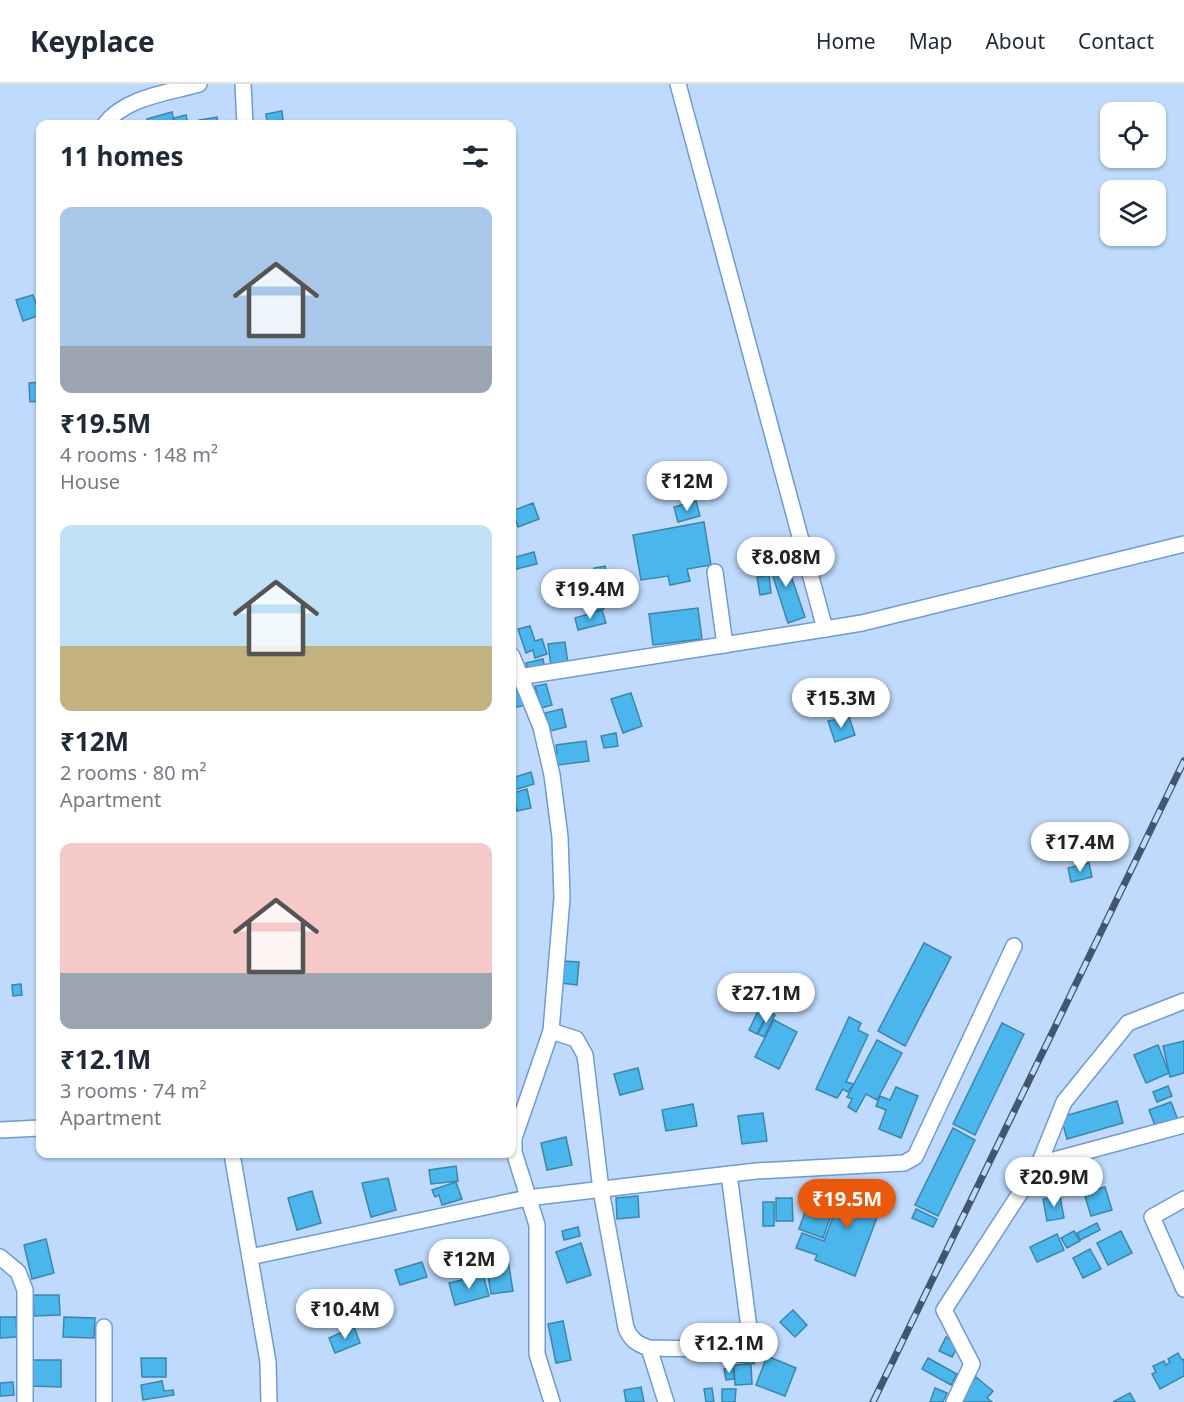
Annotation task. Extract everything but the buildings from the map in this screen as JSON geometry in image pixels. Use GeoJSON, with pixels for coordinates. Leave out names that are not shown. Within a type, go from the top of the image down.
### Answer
{"type":"FeatureCollection","features":[{"type":"Feature","properties":{"kind":"street"},"geometry":{"type":"LineString","coordinates":[[109,120],[124,107],[199,84]]}},
{"type":"Feature","properties":{"kind":"street"},"geometry":{"type":"LineString","coordinates":[[243,84],[245,120]]}},
{"type":"Feature","properties":{"kind":"street"},"geometry":{"type":"LineString","coordinates":[[678,84],[825,629]]}},
{"type":"Feature","properties":{"kind":"street"},"geometry":{"type":"LineString","coordinates":[[516,677],[881,619],[1184,544]]}},
{"type":"Feature","properties":{"kind":"street"},"geometry":{"type":"LineString","coordinates":[[715,572],[725,645]]}},
{"type":"Feature","properties":{"kind":"street"},"geometry":{"type":"LineString","coordinates":[[516,678],[530,696],[541,727],[552,775],[560,837],[562,898],[551,1031],[516,1132]]}},
{"type":"Feature","properties":{"kind":"street"},"geometry":{"type":"LineString","coordinates":[[250,1257],[527,1198],[729,1174],[898,1164],[915,1157],[1014,946]]}},
{"type":"Feature","properties":{"kind":"street"},"geometry":{"type":"LineString","coordinates":[[954,1402],[972,1364],[944,1310],[1039,1164],[1064,1102],[1128,1023],[1184,1001]]}},
{"type":"Feature","properties":{"kind":"street"},"geometry":{"type":"LineString","coordinates":[[551,1031],[576,1039],[585,1055],[601,1190],[626,1328],[630,1338],[649,1348],[726,1346],[738,1343],[745,1337],[749,1328],[729,1174]]}},
{"type":"Feature","properties":{"kind":"street"},"geometry":{"type":"LineString","coordinates":[[1039,1164],[1184,1125]]}},
{"type":"Feature","properties":{"kind":"street"},"geometry":{"type":"LineString","coordinates":[[0,1130],[36,1128]]}},
{"type":"Feature","properties":{"kind":"street"},"geometry":{"type":"LineString","coordinates":[[233,1158],[268,1362],[269,1402]]}},
{"type":"Feature","properties":{"kind":"street"},"geometry":{"type":"LineString","coordinates":[[516,1158],[537,1225],[537,1354],[552,1402]]}},
{"type":"Feature","properties":{"kind":"street"},"geometry":{"type":"LineString","coordinates":[[1184,1199],[1152,1217],[1184,1289]]}},
{"type":"Feature","properties":{"kind":"street"},"geometry":{"type":"LineString","coordinates":[[0,1257],[18,1272],[26,1290],[25,1402]]}},
{"type":"Feature","properties":{"kind":"street"},"geometry":{"type":"LineString","coordinates":[[104,1327],[104,1402]]}},
{"type":"Feature","properties":{"kind":"street"},"geometry":{"type":"LineString","coordinates":[[649,1348],[666,1402]]}},
{"type":"Feature","properties":{"kind":"railway"},"geometry":{"type":"LineString","coordinates":[[873,1402],[1184,761]]}}]}
